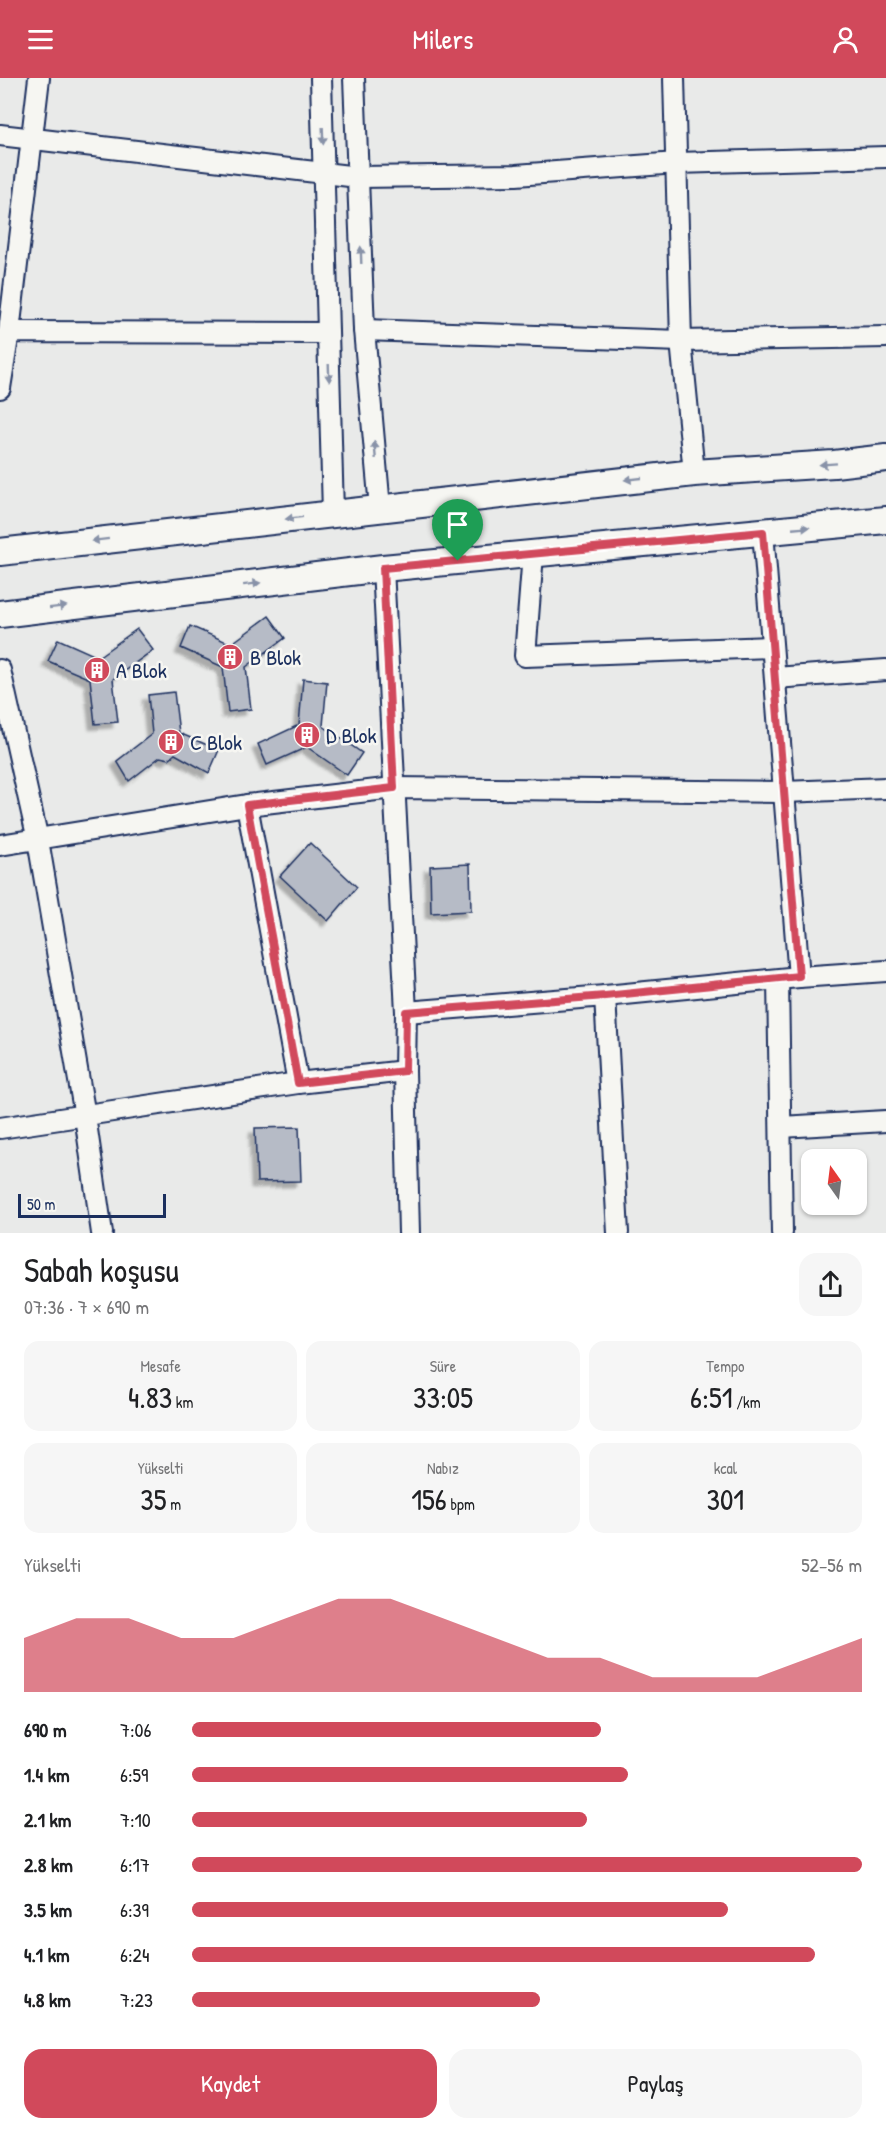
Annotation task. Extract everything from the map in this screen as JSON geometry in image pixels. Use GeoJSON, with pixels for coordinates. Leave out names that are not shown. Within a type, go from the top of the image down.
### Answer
{"type":"FeatureCollection","features":[{"type":"Feature","properties":{"kind":"street"},"geometry":{"type":"LineString","coordinates":[[0,388],[9,332],[39,78]]}},
{"type":"Feature","properties":{"kind":"street"},"geometry":{"type":"LineString","coordinates":[[321,78],[333,513]]}},
{"type":"Feature","properties":{"kind":"street"},"geometry":{"type":"LineString","coordinates":[[354,78],[364,330],[380,508]]}},
{"type":"Feature","properties":{"kind":"street"},"geometry":{"type":"LineString","coordinates":[[674,78],[681,341],[694,473]]}},
{"type":"Feature","properties":{"kind":"street"},"geometry":{"type":"LineString","coordinates":[[0,135],[358,177],[516,175],[677,163],[886,157]]}},
{"type":"Feature","properties":{"kind":"street"},"geometry":{"type":"LineString","coordinates":[[364,330],[681,341],[886,337]]}},
{"type":"Feature","properties":{"kind":"street"},"geometry":{"type":"LineString","coordinates":[[9,332],[328,333]]}},
{"type":"Feature","properties":{"kind":"street"},"geometry":{"type":"LineString","coordinates":[[0,552],[694,473],[834,464],[886,458]]}},
{"type":"Feature","properties":{"kind":"street"},"geometry":{"type":"LineString","coordinates":[[0,614],[383,568],[886,520]]}},
{"type":"Feature","properties":{"kind":"street"},"geometry":{"type":"LineString","coordinates":[[763,532],[799,976]]}},
{"type":"Feature","properties":{"kind":"street"},"geometry":{"type":"LineString","coordinates":[[533,554],[525,656],[772,647]]}},
{"type":"Feature","properties":{"kind":"street"},"geometry":{"type":"LineString","coordinates":[[383,568],[406,1012],[405,1071],[409,1233]]}},
{"type":"Feature","properties":{"kind":"street"},"geometry":{"type":"LineString","coordinates":[[0,670],[38,840],[85,1116],[102,1233]]}},
{"type":"Feature","properties":{"kind":"street"},"geometry":{"type":"LineString","coordinates":[[775,678],[886,670]]}},
{"type":"Feature","properties":{"kind":"street"},"geometry":{"type":"LineString","coordinates":[[0,845],[247,805],[394,788],[784,792],[886,788]]}},
{"type":"Feature","properties":{"kind":"street"},"geometry":{"type":"LineString","coordinates":[[247,805],[298,1083]]}},
{"type":"Feature","properties":{"kind":"street"},"geometry":{"type":"LineString","coordinates":[[406,1012],[605,996],[778,980],[799,976],[886,971]]}},
{"type":"Feature","properties":{"kind":"street"},"geometry":{"type":"LineString","coordinates":[[778,980],[782,1233]]}},
{"type":"Feature","properties":{"kind":"street"},"geometry":{"type":"LineString","coordinates":[[605,996],[618,1233]]}},
{"type":"Feature","properties":{"kind":"street"},"geometry":{"type":"LineString","coordinates":[[0,1128],[298,1083],[405,1071]]}},
{"type":"Feature","properties":{"kind":"street"},"geometry":{"type":"LineString","coordinates":[[781,1127],[886,1121]]}},
{"type":"Feature","properties":{"kind":"building","name":"B Blok"},"geometry":{"type":"Polygon","coordinates":[[[269,616],[285,638],[246,667],[251,709],[228,712],[223,667],[181,648],[190,626],[231,644],[269,616]]]}},
{"type":"Feature","properties":{"kind":"building","name":"A Blok"},"geometry":{"type":"Polygon","coordinates":[[[137,629],[153,650],[113,679],[118,722],[95,724],[90,679],[48,661],[58,639],[98,657],[137,629]]]}},
{"type":"Feature","properties":{"kind":"building","name":"D Blok"},"geometry":{"type":"Polygon","coordinates":[[[303,679],[327,682],[323,726],[362,753],[347,775],[307,747],[267,765],[258,744],[299,725],[303,679]]]}},
{"type":"Feature","properties":{"kind":"building","name":"C Blok"},"geometry":{"type":"Polygon","coordinates":[[[174,692],[179,733],[219,750],[209,773],[175,754],[169,759],[160,757],[129,781],[117,761],[152,734],[148,695],[174,692]]]}},
{"type":"Feature","properties":{"kind":"building"},"geometry":{"type":"Polygon","coordinates":[[[310,843],[357,887],[328,921],[280,876],[310,843]]]}},
{"type":"Feature","properties":{"kind":"building"},"geometry":{"type":"Polygon","coordinates":[[[470,864],[471,911],[431,913],[430,866],[470,864]]]}},
{"type":"Feature","properties":{"kind":"building"},"geometry":{"type":"Polygon","coordinates":[[[299,1127],[301,1181],[257,1182],[255,1128],[299,1127]]]}},
{"type":"Feature","properties":{"kind":"place","name":"B Blok"},"geometry":{"type":"Point","coordinates":[230,657]}},
{"type":"Feature","properties":{"kind":"place","name":"A Blok"},"geometry":{"type":"Point","coordinates":[97,670]}},
{"type":"Feature","properties":{"kind":"place","name":"D Blok"},"geometry":{"type":"Point","coordinates":[307,735]}},
{"type":"Feature","properties":{"kind":"place","name":"C Blok"},"geometry":{"type":"Point","coordinates":[171,742]}},
{"type":"Feature","properties":{"kind":"route"},"geometry":{"type":"LineString","coordinates":[[763,532],[799,976],[778,980],[605,996],[406,1012],[405,1071],[298,1083],[247,805],[394,788],[383,568],[458,561],[763,532]]}}]}
